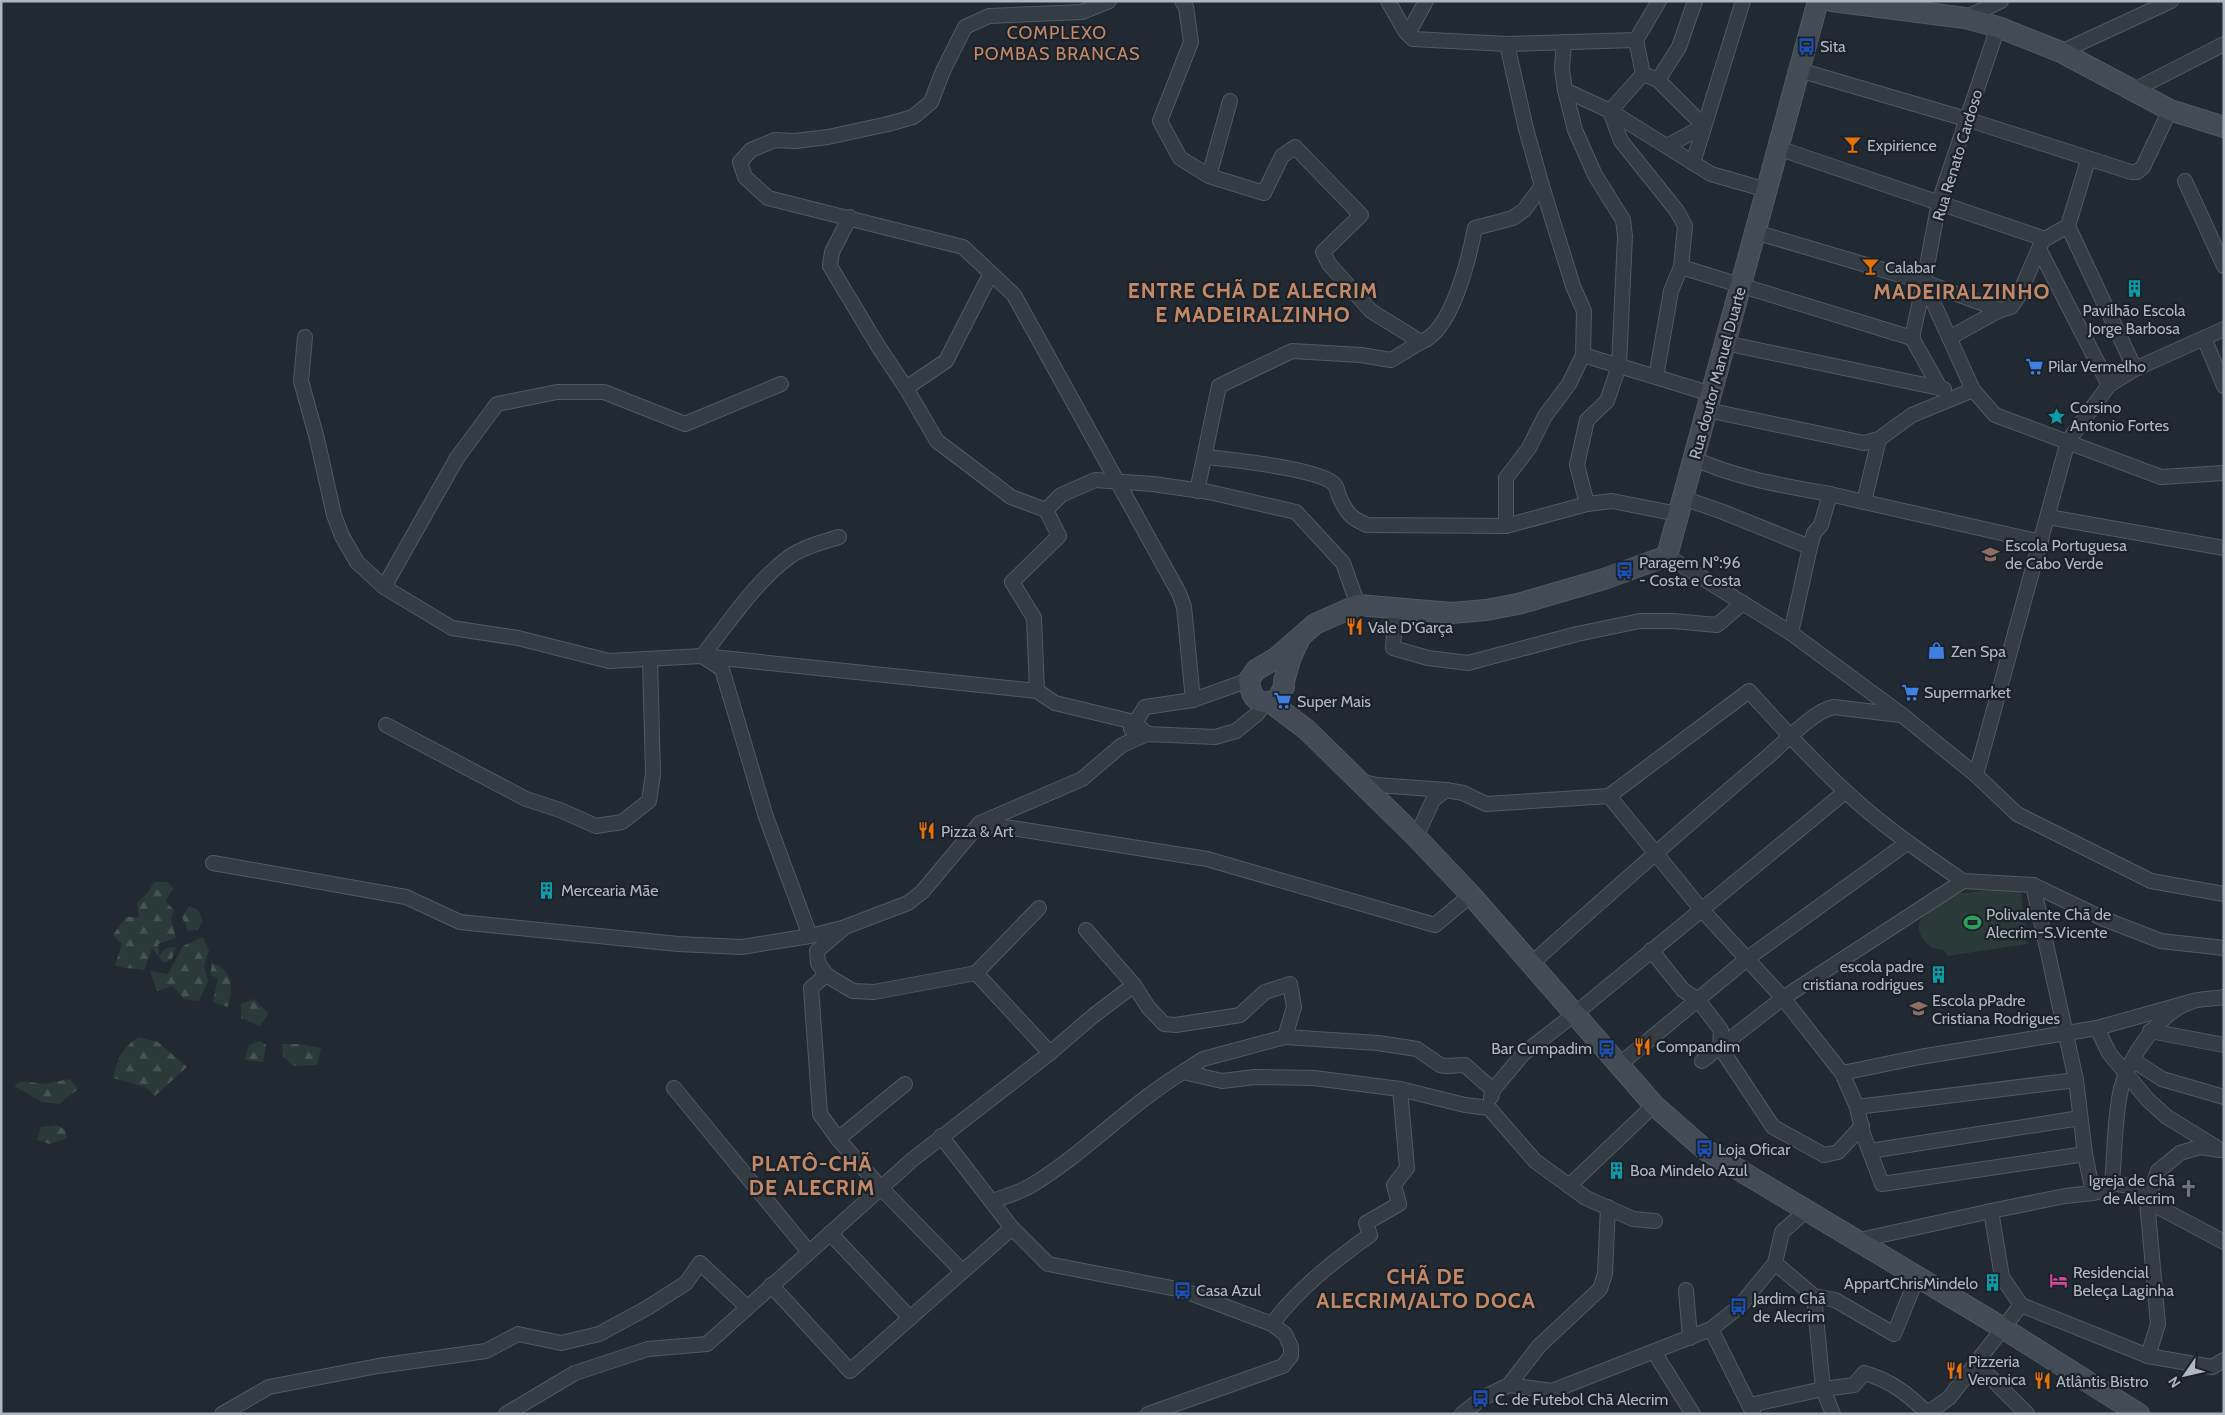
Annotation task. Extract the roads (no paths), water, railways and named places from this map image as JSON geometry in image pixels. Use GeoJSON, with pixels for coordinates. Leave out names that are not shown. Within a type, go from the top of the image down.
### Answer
{"type":"FeatureCollection","features":[{"type":"Feature","properties":{"kind":"street"},"geometry":{"type":"LineString","coordinates":[[1109,1],[1082,12],[990,16],[966,27],[942,71],[931,102],[913,117],[828,137],[795,141],[775,140],[751,150],[740,162],[745,177],[768,198],[850,217],[963,247],[1014,295],[1180,593],[1184,607],[1193,700]]}},
{"type":"Feature","properties":{"kind":"street"},"geometry":{"type":"LineString","coordinates":[[1182,1],[1186,7],[1191,42],[1174,81],[1160,122],[1180,158],[1209,176],[1264,193],[1282,156],[1295,147],[1361,215],[1323,252],[1329,264],[1371,311],[1421,342]]}},
{"type":"Feature","properties":{"kind":"street"},"geometry":{"type":"LineString","coordinates":[[1388,1],[1413,39],[1507,44],[1636,40]]}},
{"type":"Feature","properties":{"kind":"street"},"geometry":{"type":"LineString","coordinates":[[1408,34],[1426,1]]}},
{"type":"Feature","properties":{"kind":"street"},"geometry":{"type":"LineString","coordinates":[[1643,74],[1636,40],[1659,1]]}},
{"type":"Feature","properties":{"kind":"street"},"geometry":{"type":"LineString","coordinates":[[1658,80],[1679,47],[1695,1]]}},
{"type":"Feature","properties":{"kind":"street"},"geometry":{"type":"LineString","coordinates":[[1693,162],[1743,1]]}},
{"type":"Feature","properties":{"kind":"street","name":"Rua doutor Manuel Duarte"},"geometry":{"type":"LineString","coordinates":[[1667,556],[1818,1]]}},
{"type":"Feature","properties":{"kind":"street"},"geometry":{"type":"LineString","coordinates":[[1832,1],[1965,18],[1998,27],[2062,52],[2170,110],[2224,127]]}},
{"type":"Feature","properties":{"kind":"street"},"geometry":{"type":"LineString","coordinates":[[1965,18],[2001,1]]}},
{"type":"Feature","properties":{"kind":"street"},"geometry":{"type":"LineString","coordinates":[[2062,52],[2171,1]]}},
{"type":"Feature","properties":{"kind":"street","name":"Rua Renato Cardoso"},"geometry":{"type":"LineString","coordinates":[[1912,338],[1939,202],[1998,27]]}},
{"type":"Feature","properties":{"kind":"street"},"geometry":{"type":"LineString","coordinates":[[1564,42],[1562,69],[1575,130],[1595,175],[1623,220],[1625,236],[1619,366],[1607,401],[1587,420],[1577,470],[1587,504]]}},
{"type":"Feature","properties":{"kind":"street"},"geometry":{"type":"LineString","coordinates":[[1506,526],[1506,478],[1529,448],[1545,416],[1569,384],[1583,355],[1584,311],[1573,286],[1542,186],[1526,129],[1507,44]]}},
{"type":"Feature","properties":{"kind":"street"},"geometry":{"type":"LineString","coordinates":[[2134,90],[2224,44]]}},
{"type":"Feature","properties":{"kind":"street"},"geometry":{"type":"LineString","coordinates":[[1799,70],[2131,172],[2137,172],[2143,167],[2170,110]]}},
{"type":"Feature","properties":{"kind":"street"},"geometry":{"type":"LineString","coordinates":[[1643,74],[1658,80],[1704,126]]}},
{"type":"Feature","properties":{"kind":"street"},"geometry":{"type":"LineString","coordinates":[[1610,111],[1643,74]]}},
{"type":"Feature","properties":{"kind":"street"},"geometry":{"type":"LineString","coordinates":[[1565,90],[1610,111],[1711,174],[1767,190]]}},
{"type":"Feature","properties":{"kind":"street"},"geometry":{"type":"LineString","coordinates":[[1209,176],[1230,101]]}},
{"type":"Feature","properties":{"kind":"street"},"geometry":{"type":"LineString","coordinates":[[1610,111],[1621,141],[1678,211],[1685,226],[1680,267],[1671,291],[1656,377]]}},
{"type":"Feature","properties":{"kind":"street"},"geometry":{"type":"LineString","coordinates":[[1667,146],[1704,126]]}},
{"type":"Feature","properties":{"kind":"street"},"geometry":{"type":"LineString","coordinates":[[1778,148],[1939,202],[2042,244],[2109,385]]}},
{"type":"Feature","properties":{"kind":"street"},"geometry":{"type":"LineString","coordinates":[[1949,338],[2000,310],[2011,307],[2018,297],[2042,244],[2068,226],[2088,160]]}},
{"type":"Feature","properties":{"kind":"street"},"geometry":{"type":"LineString","coordinates":[[2185,181],[2224,266]]}},
{"type":"Feature","properties":{"kind":"street"},"geometry":{"type":"LineString","coordinates":[[1196,491],[1205,457],[1219,386],[1292,351],[1361,355],[1390,360],[1421,342],[1430,339],[1452,308],[1470,255],[1476,228],[1513,218],[1524,210],[1542,186]]}},
{"type":"Feature","properties":{"kind":"street"},"geometry":{"type":"LineString","coordinates":[[850,217],[832,252],[830,266],[937,441],[1010,498],[1046,510],[1059,536],[1012,582],[1034,618],[1037,691]]}},
{"type":"Feature","properties":{"kind":"street"},"geometry":{"type":"LineString","coordinates":[[2068,226],[2134,369]]}},
{"type":"Feature","properties":{"kind":"street"},"geometry":{"type":"LineString","coordinates":[[1755,232],[1924,282],[2000,310]]}},
{"type":"Feature","properties":{"kind":"street"},"geometry":{"type":"LineString","coordinates":[[1680,267],[1912,338],[1940,388]]}},
{"type":"Feature","properties":{"kind":"street"},"geometry":{"type":"LineString","coordinates":[[906,388],[946,361],[991,273]]}},
{"type":"Feature","properties":{"kind":"street"},"geometry":{"type":"LineString","coordinates":[[1924,282],[1949,338],[1968,392],[1995,415],[2161,477],[2224,473]]}},
{"type":"Feature","properties":{"kind":"street"},"geometry":{"type":"LineString","coordinates":[[1976,775],[2068,441],[2109,385],[2134,369],[2224,329]]}},
{"type":"Feature","properties":{"kind":"street"},"geometry":{"type":"LineString","coordinates":[[305,337],[301,381],[317,439],[334,515],[342,536],[357,562],[384,587],[452,628],[518,638],[609,661],[702,656],[1037,691],[1055,703],[1134,722],[1147,734]]}},
{"type":"Feature","properties":{"kind":"street"},"geometry":{"type":"LineString","coordinates":[[2204,338],[2224,386]]}},
{"type":"Feature","properties":{"kind":"street"},"geometry":{"type":"LineString","coordinates":[[1725,343],[1940,388],[1968,392]]}},
{"type":"Feature","properties":{"kind":"street"},"geometry":{"type":"LineString","coordinates":[[1583,355],[1656,377],[1709,402],[1864,444],[1879,440],[1912,415],[1968,392]]}},
{"type":"Feature","properties":{"kind":"street"},"geometry":{"type":"LineString","coordinates":[[384,587],[457,458],[497,404],[557,392],[604,392],[684,424],[781,384]]}},
{"type":"Feature","properties":{"kind":"street"},"geometry":{"type":"LineString","coordinates":[[1864,502],[1879,440]]}},
{"type":"Feature","properties":{"kind":"street"},"geometry":{"type":"LineString","coordinates":[[1205,457],[1229,459],[1319,475],[1334,484],[1344,508],[1353,519],[1367,525],[1506,526],[1587,504],[1612,501],[1680,506],[1723,512],[1810,547]]}},
{"type":"Feature","properties":{"kind":"street"},"geometry":{"type":"LineString","coordinates":[[1694,458],[1708,465],[1758,479],[2040,542]]}},
{"type":"Feature","properties":{"kind":"street"},"geometry":{"type":"LineString","coordinates":[[1046,510],[1061,495],[1095,480],[1196,491],[1260,502],[1296,512],[1343,563],[1358,605]]}},
{"type":"Feature","properties":{"kind":"street"},"geometry":{"type":"LineString","coordinates":[[1791,633],[1810,547],[1814,533],[1821,525],[1830,494]]}},
{"type":"Feature","properties":{"kind":"street"},"geometry":{"type":"LineString","coordinates":[[2048,517],[2224,548]]}},
{"type":"Feature","properties":{"kind":"street"},"geometry":{"type":"LineString","coordinates":[[702,656],[758,586],[790,557],[814,544],[839,538]]}},
{"type":"Feature","properties":{"kind":"street"},"geometry":{"type":"LineString","coordinates":[[2139,1414],[2002,1328],[1704,1149],[1654,1104],[1532,963],[1416,837],[1307,730],[1268,702],[1254,698],[1250,693],[1255,674],[1300,639],[1315,624],[1358,605],[1452,613],[1486,610],[1518,604],[1604,579],[1667,556],[1791,633],[1902,715],[1976,775],[2017,814],[2151,881],[2224,894]]}},
{"type":"Feature","properties":{"kind":"street"},"geometry":{"type":"LineString","coordinates":[[1394,609],[1396,620],[1393,648],[1428,658],[1468,663],[1577,634],[1640,621],[1673,621],[1717,625],[1743,603]]}},
{"type":"Feature","properties":{"kind":"street"},"geometry":{"type":"LineString","coordinates":[[213,863],[406,897],[460,922],[678,944],[742,947],[810,936],[845,927],[908,903],[922,892],[980,823],[1082,779],[1122,745],[1147,734],[1215,737],[1236,731],[1257,714],[1268,702],[1280,697],[1291,657],[1300,639]]}},
{"type":"Feature","properties":{"kind":"street"},"geometry":{"type":"LineString","coordinates":[[702,656],[722,670],[766,817],[810,936]]}},
{"type":"Feature","properties":{"kind":"street"},"geometry":{"type":"LineString","coordinates":[[386,724],[526,799],[560,810],[596,826],[622,822],[649,801],[653,774],[650,659]]}},
{"type":"Feature","properties":{"kind":"street"},"geometry":{"type":"LineString","coordinates":[[1122,745],[1134,722],[1145,707],[1193,700],[1273,668],[1279,671],[1307,730]]}},
{"type":"Feature","properties":{"kind":"street"},"geometry":{"type":"LineString","coordinates":[[1359,780],[1376,785],[1463,792],[1486,804],[1609,796],[1749,691],[1791,738],[1845,792],[1908,843],[1962,881],[2033,885],[2104,919],[2161,942],[2224,948]]}},
{"type":"Feature","properties":{"kind":"street"},"geometry":{"type":"LineString","coordinates":[[1532,963],[1655,852],[1824,708],[1834,707],[1902,715]]}},
{"type":"Feature","properties":{"kind":"street"},"geometry":{"type":"LineString","coordinates":[[1416,837],[1433,800],[1446,790]]}},
{"type":"Feature","properties":{"kind":"street"},"geometry":{"type":"LineString","coordinates":[[1489,1108],[1493,1090],[1523,1054],[1576,1013],[1845,792]]}},
{"type":"Feature","properties":{"kind":"street"},"geometry":{"type":"LineString","coordinates":[[1609,796],[1701,909],[1783,998],[1842,1073],[1857,1107],[1882,1184],[2085,1154]]}},
{"type":"Feature","properties":{"kind":"street"},"geometry":{"type":"LineString","coordinates":[[980,823],[1207,859],[1435,925],[1471,895]]}},
{"type":"Feature","properties":{"kind":"street"},"geometry":{"type":"LineString","coordinates":[[1620,1064],[1748,958],[1908,843]]}},
{"type":"Feature","properties":{"kind":"street"},"geometry":{"type":"LineString","coordinates":[[1702,1061],[1783,998],[1962,881]]}},
{"type":"Feature","properties":{"kind":"street"},"geometry":{"type":"LineString","coordinates":[[2033,885],[2076,1080],[2085,1154],[2094,1193]]}},
{"type":"Feature","properties":{"kind":"street"},"geometry":{"type":"LineString","coordinates":[[845,927],[817,951],[818,963],[826,975],[853,991],[874,992],[976,973],[1039,908]]}},
{"type":"Feature","properties":{"kind":"street"},"geometry":{"type":"LineString","coordinates":[[1086,930],[1134,985],[1148,1007],[1164,1024],[1176,1025],[1240,1015],[1265,992],[1290,984],[1294,1007],[1285,1037]]}},
{"type":"Feature","properties":{"kind":"street"},"geometry":{"type":"LineString","coordinates":[[1651,950],[1683,990],[1698,1000],[1721,1030],[1720,1047],[1773,1127],[1824,1155],[1838,1152],[1862,1126]]}},
{"type":"Feature","properties":{"kind":"street"},"geometry":{"type":"LineString","coordinates":[[976,973],[1050,1053]]}},
{"type":"Feature","properties":{"kind":"street"},"geometry":{"type":"LineString","coordinates":[[826,975],[811,988],[820,1114],[838,1139],[881,1188],[962,1271]]}},
{"type":"Feature","properties":{"kind":"street"},"geometry":{"type":"LineString","coordinates":[[506,1414],[575,1373],[648,1349],[707,1344],[746,1307],[941,1136],[1050,1053],[1093,1016],[1134,985]]}},
{"type":"Feature","properties":{"kind":"street"},"geometry":{"type":"LineString","coordinates":[[1842,1073],[2097,1028],[2190,1002],[2224,997]]}},
{"type":"Feature","properties":{"kind":"street"},"geometry":{"type":"LineString","coordinates":[[1855,1241],[1991,1210],[2105,1190],[2112,1183],[2117,1110],[2126,1074],[2150,1032],[2160,1021],[2190,1002]]}},
{"type":"Feature","properties":{"kind":"street"},"geometry":{"type":"LineString","coordinates":[[2097,1028],[2109,1053],[2126,1074],[2167,1117],[2222,1151]]}},
{"type":"Feature","properties":{"kind":"street"},"geometry":{"type":"LineString","coordinates":[[2150,1032],[2224,1045]]}},
{"type":"Feature","properties":{"kind":"street"},"geometry":{"type":"LineString","coordinates":[[993,1201],[1031,1186],[1079,1153],[1120,1117],[1163,1084],[1203,1059],[1285,1037],[1378,1043],[1417,1049],[1440,1065],[1466,1065],[1493,1090]]}},
{"type":"Feature","properties":{"kind":"street"},"geometry":{"type":"LineString","coordinates":[[2134,1061],[2162,1079],[2224,1097]]}},
{"type":"Feature","properties":{"kind":"street"},"geometry":{"type":"LineString","coordinates":[[1183,1072],[1222,1081],[1255,1078],[1314,1078],[1400,1089],[1464,1105],[1489,1108],[1535,1161],[1586,1198],[1633,1219],[1655,1221]]}},
{"type":"Feature","properties":{"kind":"street"},"geometry":{"type":"LineString","coordinates":[[1857,1107],[2076,1080]]}},
{"type":"Feature","properties":{"kind":"street"},"geometry":{"type":"LineString","coordinates":[[838,1139],[905,1084]]}},
{"type":"Feature","properties":{"kind":"street"},"geometry":{"type":"LineString","coordinates":[[674,1088],[809,1252]]}},
{"type":"Feature","properties":{"kind":"street"},"geometry":{"type":"LineString","coordinates":[[1272,1324],[1290,1300],[1344,1254],[1370,1236],[1366,1223],[1398,1204],[1394,1185],[1407,1168],[1400,1089]]}},
{"type":"Feature","properties":{"kind":"street"},"geometry":{"type":"LineString","coordinates":[[1569,1186],[1654,1104]]}},
{"type":"Feature","properties":{"kind":"street"},"geometry":{"type":"LineString","coordinates":[[1870,1151],[2080,1118]]}},
{"type":"Feature","properties":{"kind":"street"},"geometry":{"type":"LineString","coordinates":[[941,1136],[1012,1228],[1048,1264],[1182,1290],[1272,1324],[1286,1334],[1291,1347],[1291,1356],[1283,1366],[1148,1414]]}},
{"type":"Feature","properties":{"kind":"street"},"geometry":{"type":"LineString","coordinates":[[2148,1356],[2158,1324],[2147,1201],[2158,1170],[2180,1153],[2200,1147],[2222,1151]]}},
{"type":"Feature","properties":{"kind":"street"},"geometry":{"type":"LineString","coordinates":[[2112,1183],[2130,1186],[2147,1201],[2224,1242]]}},
{"type":"Feature","properties":{"kind":"street"},"geometry":{"type":"LineString","coordinates":[[1462,1414],[1482,1399],[1509,1385],[1539,1346],[1600,1289],[1605,1274],[1608,1207]]}},
{"type":"Feature","properties":{"kind":"street"},"geometry":{"type":"LineString","coordinates":[[1509,1385],[1552,1391],[1711,1329],[1739,1307],[1775,1263],[1782,1232],[1807,1210]]}},
{"type":"Feature","properties":{"kind":"street"},"geometry":{"type":"LineString","coordinates":[[1991,1210],[2002,1277],[2021,1305],[2148,1356],[2212,1367],[2224,1360]]}},
{"type":"Feature","properties":{"kind":"street"},"geometry":{"type":"LineString","coordinates":[[771,1285],[850,1371],[1012,1228]]}},
{"type":"Feature","properties":{"kind":"street"},"geometry":{"type":"LineString","coordinates":[[830,1233],[910,1318]]}},
{"type":"Feature","properties":{"kind":"street"},"geometry":{"type":"LineString","coordinates":[[222,1414],[270,1387],[378,1366],[486,1351],[518,1334],[561,1342],[599,1334],[647,1308],[686,1283],[700,1263],[746,1307]]}},
{"type":"Feature","properties":{"kind":"street"},"geometry":{"type":"LineString","coordinates":[[1775,1263],[1814,1296],[1835,1300],[1894,1334],[1917,1278]]}},
{"type":"Feature","properties":{"kind":"street"},"geometry":{"type":"LineString","coordinates":[[1686,1290],[1690,1338]]}},
{"type":"Feature","properties":{"kind":"street"},"geometry":{"type":"LineString","coordinates":[[1814,1296],[1822,1389],[1833,1414]]}},
{"type":"Feature","properties":{"kind":"street"},"geometry":{"type":"LineString","coordinates":[[1711,1329],[1751,1409],[1822,1389],[1854,1385],[1864,1373],[1881,1378],[1908,1394],[1927,1413],[1949,1398],[2021,1305]]}},
{"type":"Feature","properties":{"kind":"street"},"geometry":{"type":"LineString","coordinates":[[1654,1352],[1693,1414]]}},
{"type":"Feature","properties":{"kind":"street"},"geometry":{"type":"LineString","coordinates":[[1976,1363],[2027,1414]]}},
{"type":"Feature","properties":{"kind":"place","name":"Sita"},"geometry":{"type":"Point","coordinates":[1806,46]}},
{"type":"Feature","properties":{"kind":"place","name":"Expirience"},"geometry":{"type":"Point","coordinates":[1853,145]}},
{"type":"Feature","properties":{"kind":"place","name":"Calabar"},"geometry":{"type":"Point","coordinates":[1871,267]}},
{"type":"Feature","properties":{"kind":"place","name":"Pavilhão Escola Jorge Barbosa"},"geometry":{"type":"Point","coordinates":[2134,289]}},
{"type":"Feature","properties":{"kind":"place","name":"Pilar Vermelho"},"geometry":{"type":"Point","coordinates":[2034,366]}},
{"type":"Feature","properties":{"kind":"place","name":"Corsino Antonio Fortes"},"geometry":{"type":"Point","coordinates":[2056,416]}},
{"type":"Feature","properties":{"kind":"place","name":"Escola Portuguesa de Cabo Verde"},"geometry":{"type":"Point","coordinates":[1991,554]}},
{"type":"Feature","properties":{"kind":"place","name":"Paragem Nº:96 - Costa e Costa"},"geometry":{"type":"Point","coordinates":[1625,571]}},
{"type":"Feature","properties":{"kind":"place","name":"Vale D'Garça"},"geometry":{"type":"Point","coordinates":[1354,627]}},
{"type":"Feature","properties":{"kind":"place","name":"Zen Spa"},"geometry":{"type":"Point","coordinates":[1937,651]}},
{"type":"Feature","properties":{"kind":"place","name":"Supermarket"},"geometry":{"type":"Point","coordinates":[1910,692]}},
{"type":"Feature","properties":{"kind":"place","name":"Super Mais"},"geometry":{"type":"Point","coordinates":[1283,701]}},
{"type":"Feature","properties":{"kind":"place","name":"Pizza & Art"},"geometry":{"type":"Point","coordinates":[927,831]}},
{"type":"Feature","properties":{"kind":"place","name":"Mercearia Mãe"},"geometry":{"type":"Point","coordinates":[547,890]}},
{"type":"Feature","properties":{"kind":"place","name":"Polivalente Chã de Alecrim-S.Vicente"},"geometry":{"type":"Point","coordinates":[1972,923]}},
{"type":"Feature","properties":{"kind":"place","name":"escola padre cristiana rodrigues"},"geometry":{"type":"Point","coordinates":[1938,975]}},
{"type":"Feature","properties":{"kind":"place","name":"Escola pPadre Cristiana Rodrigues"},"geometry":{"type":"Point","coordinates":[1918,1009]}},
{"type":"Feature","properties":{"kind":"place","name":"Compandim"},"geometry":{"type":"Point","coordinates":[1642,1046]}},
{"type":"Feature","properties":{"kind":"place","name":"Bar Cumpadim"},"geometry":{"type":"Point","coordinates":[1606,1048]}},
{"type":"Feature","properties":{"kind":"place","name":"Loja Oficar"},"geometry":{"type":"Point","coordinates":[1704,1149]}},
{"type":"Feature","properties":{"kind":"place","name":"Boa Mindelo Azul"},"geometry":{"type":"Point","coordinates":[1616,1170]}},
{"type":"Feature","properties":{"kind":"place","name":"Igreja de Chã de Alecrim"},"geometry":{"type":"Point","coordinates":[2189,1189]}},
{"type":"Feature","properties":{"kind":"place","name":"Residencial Beleça Laginha"},"geometry":{"type":"Point","coordinates":[2059,1281]}},
{"type":"Feature","properties":{"kind":"place","name":"AppartChrisMindelo"},"geometry":{"type":"Point","coordinates":[1992,1283]}},
{"type":"Feature","properties":{"kind":"place","name":"Casa Azul"},"geometry":{"type":"Point","coordinates":[1182,1290]}},
{"type":"Feature","properties":{"kind":"place","name":"Jardim Chã de Alecrim"},"geometry":{"type":"Point","coordinates":[1739,1307]}},
{"type":"Feature","properties":{"kind":"place","name":"Pizzeria Veronica"},"geometry":{"type":"Point","coordinates":[1954,1370]}},
{"type":"Feature","properties":{"kind":"place","name":"Atlântis Bistro"},"geometry":{"type":"Point","coordinates":[2042,1381]}},
{"type":"Feature","properties":{"kind":"place","name":"C. de Futebol Chã Alecrim"},"geometry":{"type":"Point","coordinates":[1481,1399]}},
{"type":"Feature","properties":{"kind":"district","name":"COMPLEXO POMBAS BRANCAS"},"geometry":{"type":"Point","coordinates":[1057,43]}},
{"type":"Feature","properties":{"kind":"district","name":"MADEIRALZINHO"},"geometry":{"type":"Point","coordinates":[1962,292]}},
{"type":"Feature","properties":{"kind":"district","name":"ENTRE CHÃ DE ALECRIM E MADEIRALZINHO"},"geometry":{"type":"Point","coordinates":[1253,303]}},
{"type":"Feature","properties":{"kind":"district","name":"PLATÔ-CHÃ DE ALECRIM"},"geometry":{"type":"Point","coordinates":[812,1176]}},
{"type":"Feature","properties":{"kind":"district","name":"CHÃ DE ALECRIM/ALTO DOCA"},"geometry":{"type":"Point","coordinates":[1426,1289]}}]}
